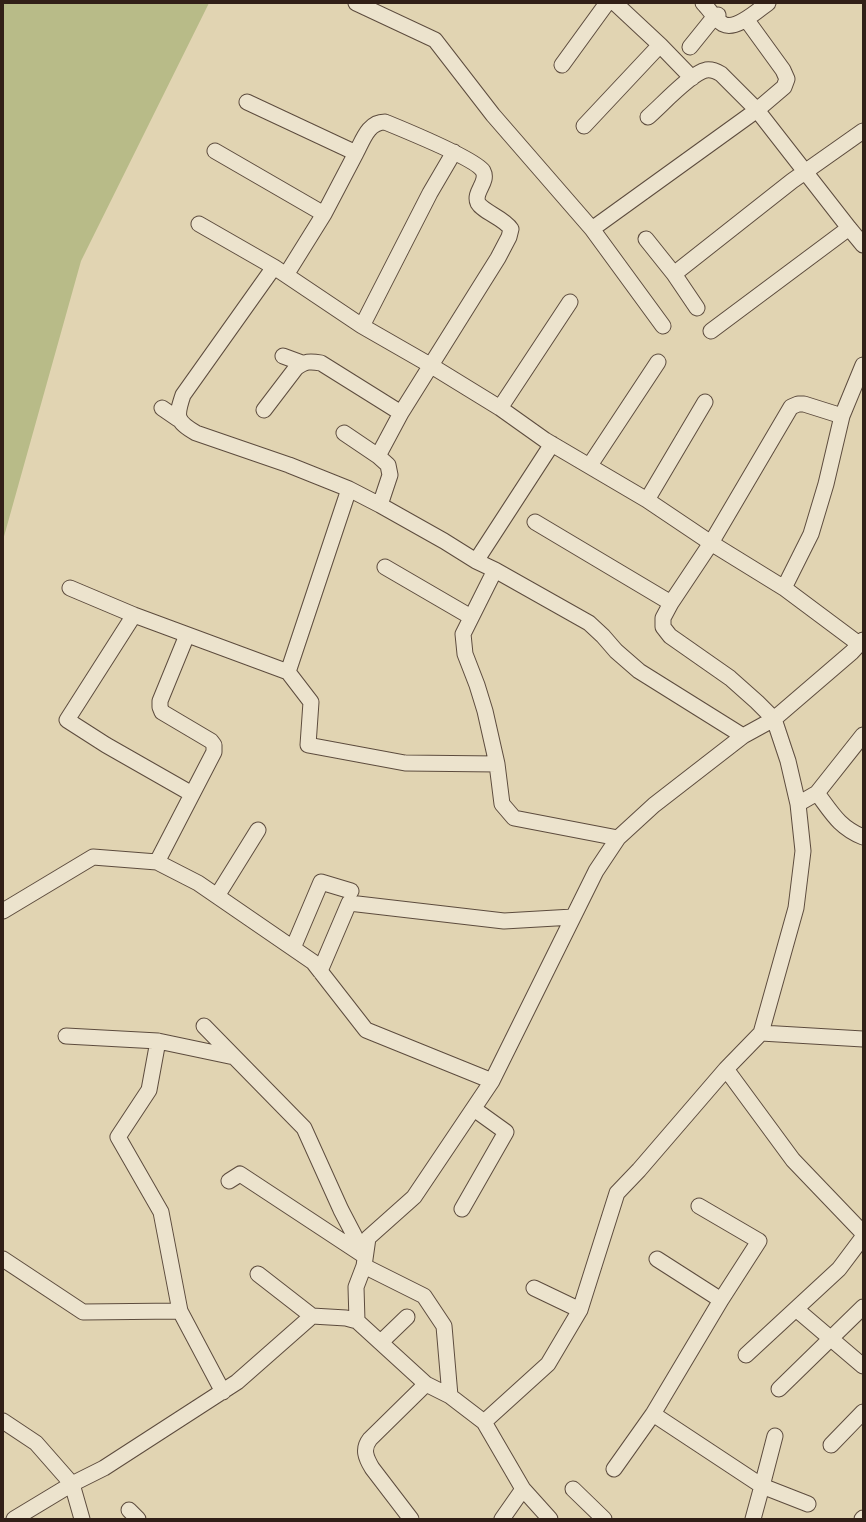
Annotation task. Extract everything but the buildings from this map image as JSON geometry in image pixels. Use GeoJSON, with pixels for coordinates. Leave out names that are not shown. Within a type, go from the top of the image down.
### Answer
{"type":"FeatureCollection","features":[{"type":"Feature","properties":{"kind":"street"},"geometry":{"type":"LineString","coordinates":[[356,3],[435,40],[493,115],[592,229],[663,326]]}},
{"type":"Feature","properties":{"kind":"street"},"geometry":{"type":"LineString","coordinates":[[562,65],[607,3]]}},
{"type":"Feature","properties":{"kind":"street"},"geometry":{"type":"LineString","coordinates":[[615,3],[660,45],[692,78]]}},
{"type":"Feature","properties":{"kind":"street"},"geometry":{"type":"LineString","coordinates":[[703,3],[717,15],[723,24],[729,26],[746,19],[768,3]]}},
{"type":"Feature","properties":{"kind":"street"},"geometry":{"type":"LineString","coordinates":[[690,47],[717,15]]}},
{"type":"Feature","properties":{"kind":"street"},"geometry":{"type":"LineString","coordinates":[[592,229],[757,110],[784,87],[787,79],[783,70],[746,19]]}},
{"type":"Feature","properties":{"kind":"street"},"geometry":{"type":"LineString","coordinates":[[584,126],[660,45]]}},
{"type":"Feature","properties":{"kind":"street"},"geometry":{"type":"LineString","coordinates":[[648,117],[692,78],[708,69],[716,70],[757,110],[848,228],[863,245]]}},
{"type":"Feature","properties":{"kind":"street"},"geometry":{"type":"LineString","coordinates":[[247,102],[356,153]]}},
{"type":"Feature","properties":{"kind":"street"},"geometry":{"type":"LineString","coordinates":[[286,275],[324,214],[370,127],[378,122],[385,122],[454,152],[477,164],[483,171],[484,179],[477,196],[478,202],[483,208],[508,224],[511,229],[509,237],[498,258],[401,413],[378,456]]}},
{"type":"Feature","properties":{"kind":"street"},"geometry":{"type":"LineString","coordinates":[[674,274],[805,171],[863,131]]}},
{"type":"Feature","properties":{"kind":"street"},"geometry":{"type":"LineString","coordinates":[[215,151],[324,214]]}},
{"type":"Feature","properties":{"kind":"street"},"geometry":{"type":"LineString","coordinates":[[362,326],[430,193],[454,152]]}},
{"type":"Feature","properties":{"kind":"street"},"geometry":{"type":"LineString","coordinates":[[199,224],[274,267],[362,326],[430,365],[500,408],[544,439],[647,500],[711,543],[784,588],[859,648],[774,719],[743,736],[654,805],[618,838],[596,871],[492,1081],[414,1197],[368,1238],[364,1261],[356,1287],[357,1321]]}},
{"type":"Feature","properties":{"kind":"street"},"geometry":{"type":"LineString","coordinates":[[711,331],[848,228]]}},
{"type":"Feature","properties":{"kind":"street"},"geometry":{"type":"LineString","coordinates":[[646,239],[674,274],[697,308]]}},
{"type":"Feature","properties":{"kind":"street"},"geometry":{"type":"LineString","coordinates":[[178,419],[178,410],[183,395],[274,267]]}},
{"type":"Feature","properties":{"kind":"street"},"geometry":{"type":"LineString","coordinates":[[500,408],[570,302]]}},
{"type":"Feature","properties":{"kind":"street"},"geometry":{"type":"LineString","coordinates":[[283,356],[302,364]]}},
{"type":"Feature","properties":{"kind":"street"},"geometry":{"type":"LineString","coordinates":[[264,410],[296,368],[309,361],[321,363],[401,413]]}},
{"type":"Feature","properties":{"kind":"street"},"geometry":{"type":"LineString","coordinates":[[590,465],[658,362]]}},
{"type":"Feature","properties":{"kind":"street"},"geometry":{"type":"LineString","coordinates":[[784,588],[811,534],[826,484],[842,416],[862,368]]}},
{"type":"Feature","properties":{"kind":"street"},"geometry":{"type":"LineString","coordinates":[[647,500],[705,402]]}},
{"type":"Feature","properties":{"kind":"street"},"geometry":{"type":"LineString","coordinates":[[484,1422],[548,1364],[580,1310],[617,1193],[639,1170],[726,1069],[761,1033],[796,908],[803,851],[798,804],[788,761],[774,719],[730,678],[670,636],[663,627],[663,618],[671,602],[711,543],[791,407],[798,404],[804,404],[842,416]]}},
{"type":"Feature","properties":{"kind":"street"},"geometry":{"type":"LineString","coordinates":[[162,408],[178,419],[184,426],[196,432],[349,488],[444,541],[476,561],[495,570],[589,623],[616,651],[639,671],[743,736]]}},
{"type":"Feature","properties":{"kind":"street"},"geometry":{"type":"LineString","coordinates":[[344,433],[378,456],[388,465],[390,476],[380,505]]}},
{"type":"Feature","properties":{"kind":"street"},"geometry":{"type":"LineString","coordinates":[[476,561],[544,439]]}},
{"type":"Feature","properties":{"kind":"street"},"geometry":{"type":"LineString","coordinates":[[288,672],[349,488]]}},
{"type":"Feature","properties":{"kind":"street"},"geometry":{"type":"LineString","coordinates":[[535,522],[671,602]]}},
{"type":"Feature","properties":{"kind":"street"},"geometry":{"type":"LineString","coordinates":[[385,567],[471,617]]}},
{"type":"Feature","properties":{"kind":"street"},"geometry":{"type":"LineString","coordinates":[[495,570],[463,634],[465,654],[477,685],[497,764],[502,804],[514,818],[618,838]]}},
{"type":"Feature","properties":{"kind":"street"},"geometry":{"type":"LineString","coordinates":[[70,588],[134,615],[288,672],[311,702],[308,745],[405,763],[497,764]]}},
{"type":"Feature","properties":{"kind":"street"},"geometry":{"type":"LineString","coordinates":[[134,615],[67,720],[106,745],[192,794]]}},
{"type":"Feature","properties":{"kind":"street"},"geometry":{"type":"LineString","coordinates":[[157,862],[214,752],[214,745],[211,741],[162,712],[160,707],[160,701],[187,635]]}},
{"type":"Feature","properties":{"kind":"street"},"geometry":{"type":"LineString","coordinates":[[798,804],[817,793],[863,735]]}},
{"type":"Feature","properties":{"kind":"street"},"geometry":{"type":"LineString","coordinates":[[817,793],[842,826],[863,837]]}},
{"type":"Feature","properties":{"kind":"street"},"geometry":{"type":"LineString","coordinates":[[217,896],[258,830]]}},
{"type":"Feature","properties":{"kind":"street"},"geometry":{"type":"LineString","coordinates":[[3,911],[94,857],[157,862],[198,883],[313,962],[366,1030],[492,1081]]}},
{"type":"Feature","properties":{"kind":"street"},"geometry":{"type":"LineString","coordinates":[[293,948],[321,882],[351,891]]}},
{"type":"Feature","properties":{"kind":"street"},"geometry":{"type":"LineString","coordinates":[[320,971],[349,903],[504,921],[573,917]]}},
{"type":"Feature","properties":{"kind":"street"},"geometry":{"type":"LineString","coordinates":[[204,1026],[304,1128],[364,1261]]}},
{"type":"Feature","properties":{"kind":"street"},"geometry":{"type":"LineString","coordinates":[[761,1033],[863,1039]]}},
{"type":"Feature","properties":{"kind":"street"},"geometry":{"type":"LineString","coordinates":[[66,1036],[158,1041],[234,1057]]}},
{"type":"Feature","properties":{"kind":"street"},"geometry":{"type":"LineString","coordinates":[[158,1041],[148,1090],[118,1137],[160,1212],[180,1310],[223,1392]]}},
{"type":"Feature","properties":{"kind":"street"},"geometry":{"type":"LineString","coordinates":[[726,1069],[793,1160],[863,1233]]}},
{"type":"Feature","properties":{"kind":"street"},"geometry":{"type":"LineString","coordinates":[[462,1209],[506,1132],[474,1109]]}},
{"type":"Feature","properties":{"kind":"street"},"geometry":{"type":"LineString","coordinates":[[229,1181],[240,1174],[364,1261],[424,1296],[444,1326],[450,1396]]}},
{"type":"Feature","properties":{"kind":"street"},"geometry":{"type":"LineString","coordinates":[[614,1469],[653,1414],[721,1300],[762,1235],[700,1206]]}},
{"type":"Feature","properties":{"kind":"street"},"geometry":{"type":"LineString","coordinates":[[746,1355],[839,1269],[863,1238]]}},
{"type":"Feature","properties":{"kind":"street"},"geometry":{"type":"LineString","coordinates":[[3,1259],[83,1312],[180,1310]]}},
{"type":"Feature","properties":{"kind":"street"},"geometry":{"type":"LineString","coordinates":[[657,1259],[721,1300]]}},
{"type":"Feature","properties":{"kind":"street"},"geometry":{"type":"LineString","coordinates":[[258,1274],[312,1316],[346,1318],[357,1321],[426,1384],[450,1396],[484,1422],[523,1489],[550,1519]]}},
{"type":"Feature","properties":{"kind":"street"},"geometry":{"type":"LineString","coordinates":[[534,1288],[580,1310]]}},
{"type":"Feature","properties":{"kind":"street"},"geometry":{"type":"LineString","coordinates":[[779,1389],[831,1340],[863,1307]]}},
{"type":"Feature","properties":{"kind":"street"},"geometry":{"type":"LineString","coordinates":[[796,1310],[863,1366]]}},
{"type":"Feature","properties":{"kind":"street"},"geometry":{"type":"LineString","coordinates":[[14,1519],[72,1484],[104,1468],[223,1392],[237,1382],[312,1316]]}},
{"type":"Feature","properties":{"kind":"street"},"geometry":{"type":"LineString","coordinates":[[381,1342],[407,1317]]}},
{"type":"Feature","properties":{"kind":"street"},"geometry":{"type":"LineString","coordinates":[[411,1519],[366,1459],[365,1450],[366,1444],[370,1439],[426,1384]]}},
{"type":"Feature","properties":{"kind":"street"},"geometry":{"type":"LineString","coordinates":[[831,1445],[863,1412]]}},
{"type":"Feature","properties":{"kind":"street"},"geometry":{"type":"LineString","coordinates":[[653,1414],[762,1486],[808,1504]]}},
{"type":"Feature","properties":{"kind":"street"},"geometry":{"type":"LineString","coordinates":[[3,1421],[36,1443],[72,1484],[82,1519]]}},
{"type":"Feature","properties":{"kind":"street"},"geometry":{"type":"LineString","coordinates":[[753,1519],[775,1436]]}},
{"type":"Feature","properties":{"kind":"street"},"geometry":{"type":"LineString","coordinates":[[502,1519],[523,1489]]}},
{"type":"Feature","properties":{"kind":"street"},"geometry":{"type":"LineString","coordinates":[[573,1489],[604,1519]]}},
{"type":"Feature","properties":{"kind":"green space"},"geometry":{"type":"Polygon","coordinates":[[[3,3],[209,3],[81,261],[3,540],[3,3]]]}}]}
